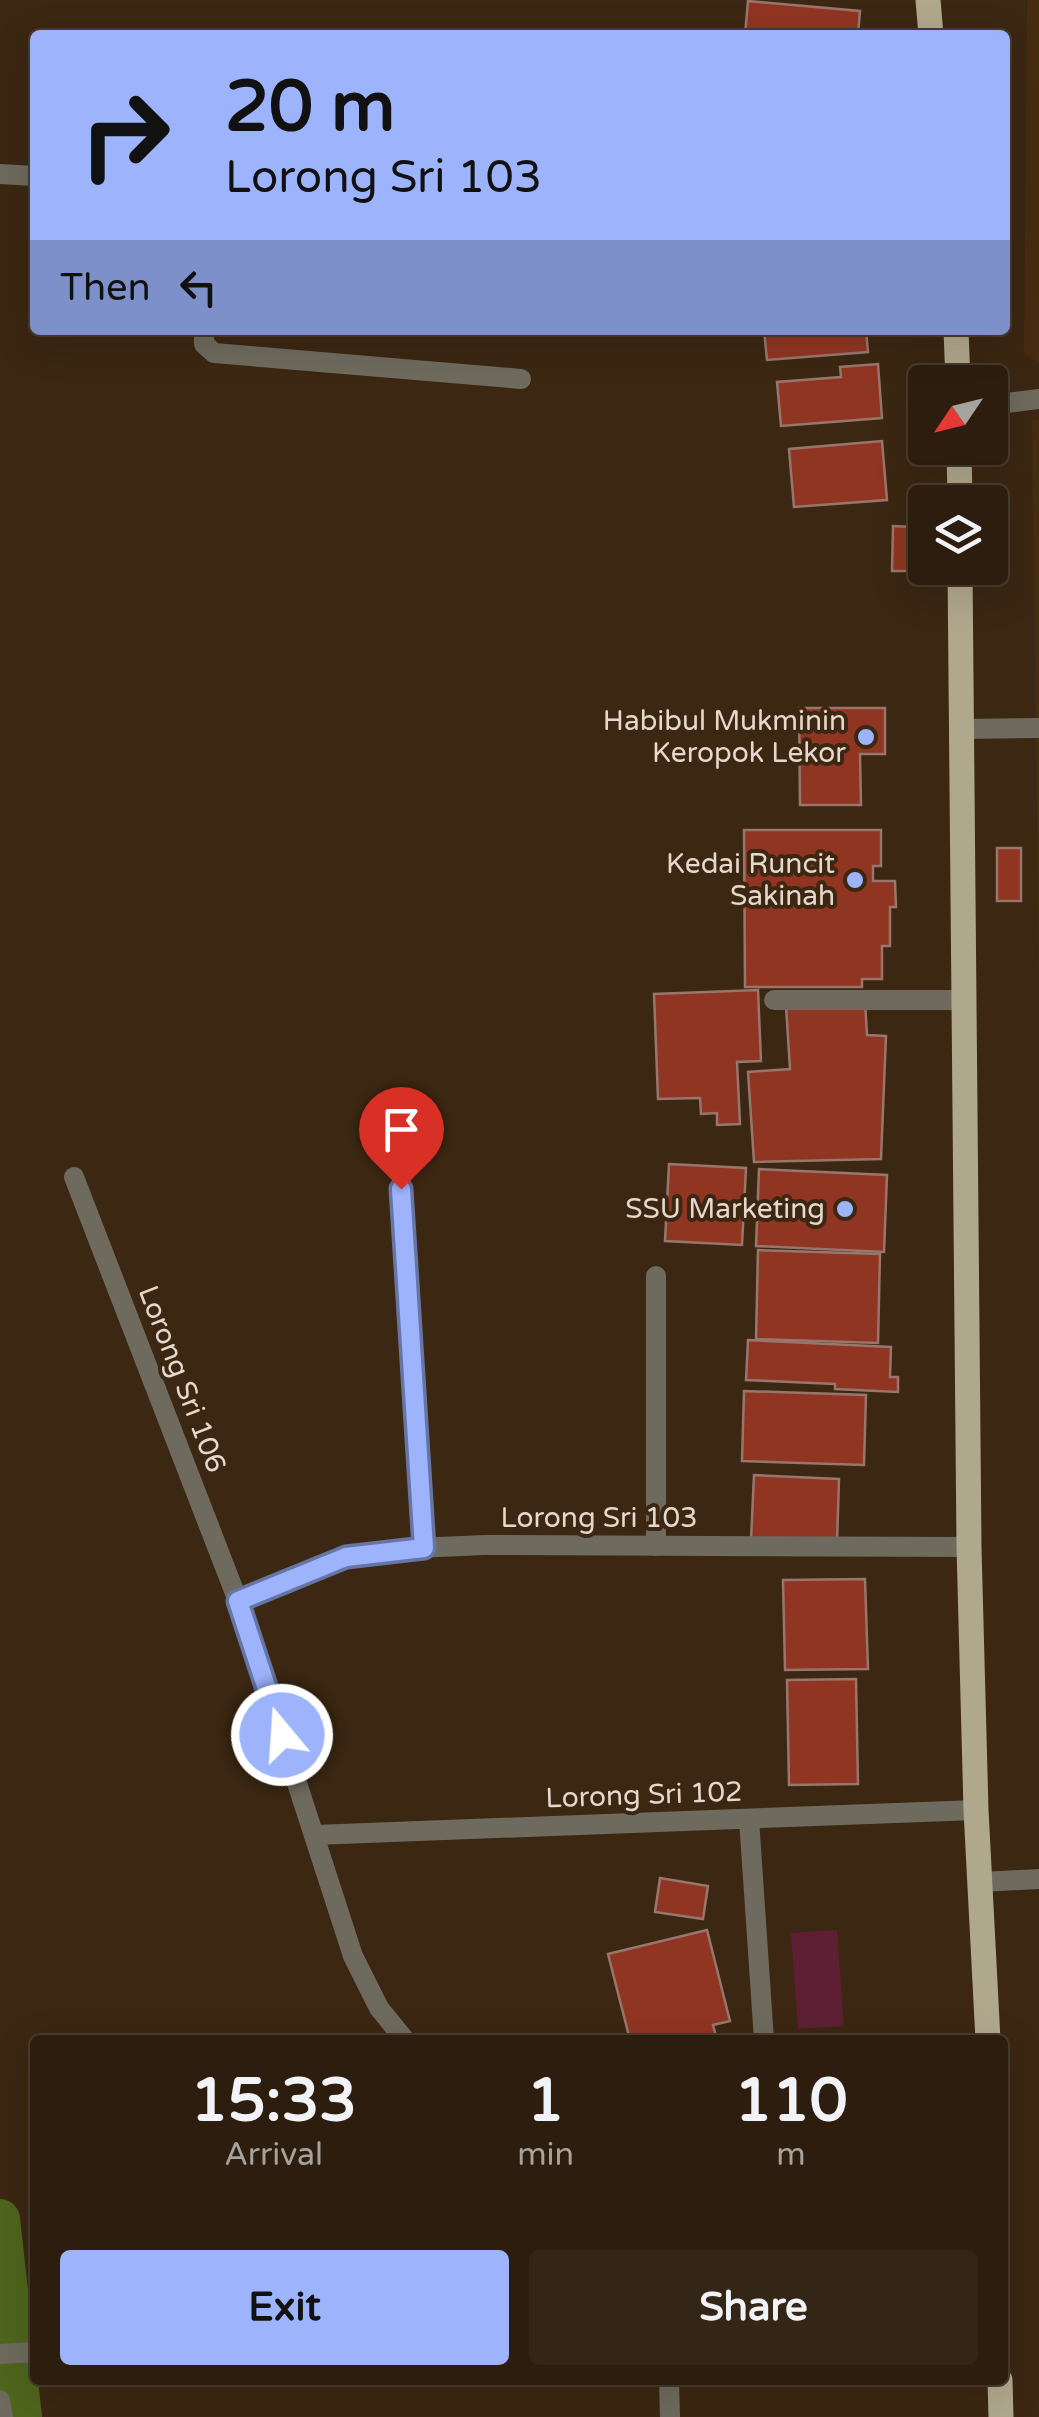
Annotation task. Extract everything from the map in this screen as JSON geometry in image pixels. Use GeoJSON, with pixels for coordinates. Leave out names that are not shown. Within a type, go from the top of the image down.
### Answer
{"type":"FeatureCollection","features":[{"type":"Feature","properties":{"kind":"main road"},"geometry":{"type":"LineString","coordinates":[[928,0],[931,30]]}},
{"type":"Feature","properties":{"kind":"main road"},"geometry":{"type":"LineString","coordinates":[[956,335],[957,365]]}},
{"type":"Feature","properties":{"kind":"main road"},"geometry":{"type":"LineString","coordinates":[[960,585],[969,1547],[976,1810],[988,2035]]}},
{"type":"Feature","properties":{"kind":"main road"},"geometry":{"type":"LineString","coordinates":[[1000,2385],[1001,2417]]}},
{"type":"Feature","properties":{"kind":"street"},"geometry":{"type":"LineString","coordinates":[[0,174],[30,176]]}},
{"type":"Feature","properties":{"kind":"street"},"geometry":{"type":"LineString","coordinates":[[204,335],[206,348],[214,353],[521,379]]}},
{"type":"Feature","properties":{"kind":"street"},"geometry":{"type":"LineString","coordinates":[[1008,404],[1039,400]]}},
{"type":"Feature","properties":{"kind":"street"},"geometry":{"type":"LineString","coordinates":[[962,729],[1039,728]]}},
{"type":"Feature","properties":{"kind":"street"},"geometry":{"type":"LineString","coordinates":[[774,1000],[965,1000]]}},
{"type":"Feature","properties":{"kind":"street","name":"Lorong Sri 106"},"geometry":{"type":"LineString","coordinates":[[74,1176],[238,1601],[354,1956],[379,2008],[401,2035]]}},
{"type":"Feature","properties":{"kind":"street"},"geometry":{"type":"LineString","coordinates":[[401,1189],[424,1548]]}},
{"type":"Feature","properties":{"kind":"street"},"geometry":{"type":"LineString","coordinates":[[656,1276],[656,1546]]}},
{"type":"Feature","properties":{"kind":"street","name":"Lorong Sri 103"},"geometry":{"type":"LineString","coordinates":[[238,1601],[346,1557],[424,1548],[969,1547]]}},
{"type":"Feature","properties":{"kind":"street","name":"Lorong Sri 102"},"geometry":{"type":"LineString","coordinates":[[314,1835],[976,1810]]}},
{"type":"Feature","properties":{"kind":"street"},"geometry":{"type":"LineString","coordinates":[[749,1818],[764,2035]]}},
{"type":"Feature","properties":{"kind":"street"},"geometry":{"type":"LineString","coordinates":[[981,1882],[1039,1879]]}},
{"type":"Feature","properties":{"kind":"street"},"geometry":{"type":"LineString","coordinates":[[2,2354],[30,2352]]}},
{"type":"Feature","properties":{"kind":"street"},"geometry":{"type":"LineString","coordinates":[[669,2385],[670,2417]]}},
{"type":"Feature","properties":{"kind":"street"},"geometry":{"type":"LineString","coordinates":[[0,2400],[3,2417]]}},
{"type":"Feature","properties":{"kind":"shaded area"},"geometry":{"type":"Polygon","coordinates":[[[1027,0],[1039,0],[1039,363],[1024,353],[1027,0]]]}},
{"type":"Feature","properties":{"kind":"shaded area"},"geometry":{"type":"Polygon","coordinates":[[[1039,419],[1039,994],[1032,420],[1039,419]]]}},
{"type":"Feature","properties":{"kind":"shaded area"},"geometry":{"type":"Polygon","coordinates":[[[837,1930],[844,2026],[798,2029],[791,1933],[837,1930]]]}},
{"type":"Feature","properties":{"kind":"building"},"geometry":{"type":"Polygon","coordinates":[[[748,1],[860,11],[858,30],[745,30],[748,1]]]}},
{"type":"Feature","properties":{"kind":"building"},"geometry":{"type":"Polygon","coordinates":[[[764,335],[866,335],[868,352],[767,360],[764,335]]]}},
{"type":"Feature","properties":{"kind":"building"},"geometry":{"type":"Polygon","coordinates":[[[878,364],[882,418],[781,426],[777,382],[841,377],[840,367],[878,364]]]}},
{"type":"Feature","properties":{"kind":"building"},"geometry":{"type":"Polygon","coordinates":[[[882,441],[887,500],[794,507],[789,449],[882,441]]]}},
{"type":"Feature","properties":{"kind":"building"},"geometry":{"type":"Polygon","coordinates":[[[893,526],[908,527],[908,571],[892,571],[893,526]]]}},
{"type":"Feature","properties":{"kind":"building"},"geometry":{"type":"Polygon","coordinates":[[[799,708],[885,708],[885,754],[860,754],[861,805],[800,805],[799,708]]]}},
{"type":"Feature","properties":{"kind":"building"},"geometry":{"type":"Polygon","coordinates":[[[744,830],[881,830],[881,866],[873,866],[873,881],[895,881],[896,907],[890,907],[890,946],[882,946],[882,979],[862,979],[862,987],[745,987],[744,830]]]}},
{"type":"Feature","properties":{"kind":"building"},"geometry":{"type":"Polygon","coordinates":[[[997,848],[1021,848],[1021,901],[997,901],[997,848]]]}},
{"type":"Feature","properties":{"kind":"building"},"geometry":{"type":"Polygon","coordinates":[[[758,990],[761,1061],[737,1062],[740,1124],[717,1125],[717,1113],[701,1114],[700,1098],[658,1099],[654,994],[758,990]]]}},
{"type":"Feature","properties":{"kind":"building"},"geometry":{"type":"Polygon","coordinates":[[[865,1001],[867,1035],[886,1036],[881,1159],[754,1162],[748,1072],[790,1069],[786,1006],[865,1001]]]}},
{"type":"Feature","properties":{"kind":"building"},"geometry":{"type":"Polygon","coordinates":[[[669,1164],[746,1168],[742,1245],[665,1241],[669,1164]]]}},
{"type":"Feature","properties":{"kind":"building"},"geometry":{"type":"Polygon","coordinates":[[[759,1169],[887,1175],[884,1252],[756,1246],[759,1169]]]}},
{"type":"Feature","properties":{"kind":"building"},"geometry":{"type":"Polygon","coordinates":[[[758,1250],[880,1254],[878,1343],[756,1339],[758,1250]]]}},
{"type":"Feature","properties":{"kind":"building"},"geometry":{"type":"Polygon","coordinates":[[[748,1340],[891,1347],[890,1377],[898,1377],[898,1392],[835,1389],[835,1384],[746,1380],[748,1340]]]}},
{"type":"Feature","properties":{"kind":"building"},"geometry":{"type":"Polygon","coordinates":[[[744,1391],[866,1395],[864,1465],[742,1461],[744,1391]]]}},
{"type":"Feature","properties":{"kind":"building"},"geometry":{"type":"Polygon","coordinates":[[[754,1475],[839,1479],[837,1544],[751,1540],[754,1475]]]}},
{"type":"Feature","properties":{"kind":"building"},"geometry":{"type":"Polygon","coordinates":[[[865,1579],[868,1669],[785,1670],[783,1580],[865,1579]]]}},
{"type":"Feature","properties":{"kind":"building"},"geometry":{"type":"Polygon","coordinates":[[[856,1679],[858,1784],[789,1785],[787,1680],[856,1679]]]}},
{"type":"Feature","properties":{"kind":"building"},"geometry":{"type":"Polygon","coordinates":[[[660,1878],[708,1886],[703,1919],[655,1912],[660,1878]]]}},
{"type":"Feature","properties":{"kind":"building"},"geometry":{"type":"Polygon","coordinates":[[[707,1930],[730,2021],[713,2025],[716,2035],[629,2035],[608,1954],[707,1930]]]}},
{"type":"Feature","properties":{"kind":"waterway"},"geometry":{"type":"LineString","coordinates":[[0,2210],[11,2211]]}},
{"type":"Feature","properties":{"kind":"waterway"},"geometry":{"type":"LineString","coordinates":[[0,2219],[22,2417]]}},
{"type":"Feature","properties":{"kind":"place","name":"Habibul Mukminin Keropok Lekor"},"geometry":{"type":"Point","coordinates":[866,737]}},
{"type":"Feature","properties":{"kind":"place","name":"Kedai Runcit Sakinah"},"geometry":{"type":"Point","coordinates":[855,880]}},
{"type":"Feature","properties":{"kind":"place","name":"SSU Marketing"},"geometry":{"type":"Point","coordinates":[845,1209]}},
{"type":"Feature","properties":{"kind":"route"},"geometry":{"type":"LineString","coordinates":[[282,1735],[238,1601],[346,1557],[424,1548],[401,1189]]}}]}
